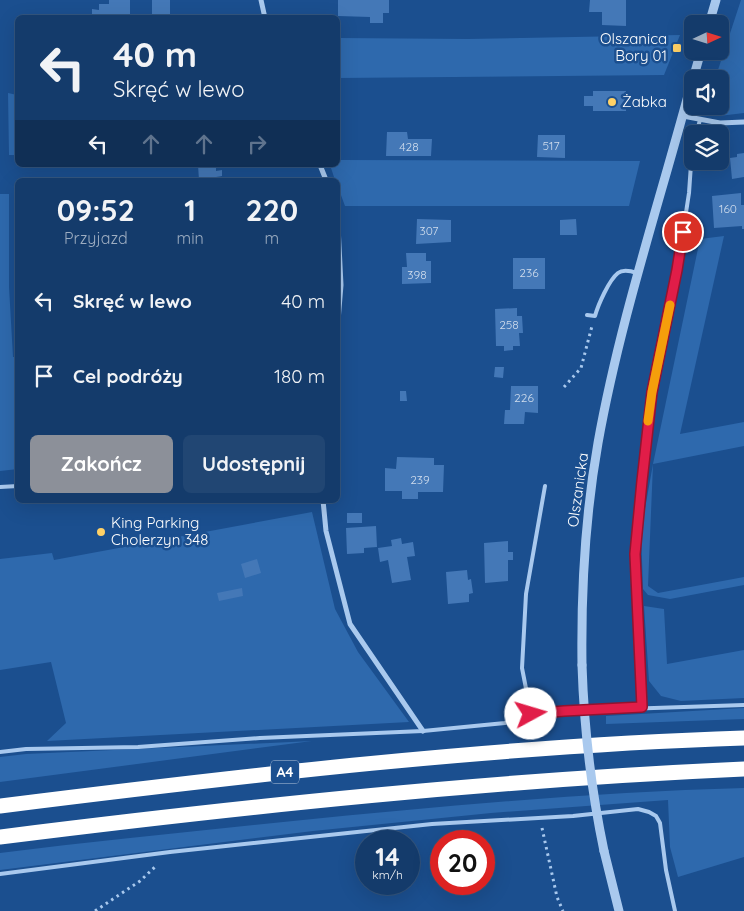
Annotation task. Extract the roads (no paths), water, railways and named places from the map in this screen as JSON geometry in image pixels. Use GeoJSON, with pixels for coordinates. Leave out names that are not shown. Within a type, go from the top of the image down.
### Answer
{"type":"FeatureCollection","features":[{"type":"Feature","properties":{"kind":"highway","name":"A4"},"geometry":{"type":"LineString","coordinates":[[0,806],[269,774],[428,758],[595,744],[744,738]]}},
{"type":"Feature","properties":{"kind":"highway","name":"A4"},"geometry":{"type":"LineString","coordinates":[[0,837],[364,795],[597,776],[744,769]]}},
{"type":"Feature","properties":{"kind":"street"},"geometry":{"type":"LineString","coordinates":[[260,0],[264,15]]}},
{"type":"Feature","properties":{"kind":"street"},"geometry":{"type":"LineString","coordinates":[[712,15],[716,0]]}},
{"type":"Feature","properties":{"kind":"street","name":"Olszanicka"},"geometry":{"type":"LineString","coordinates":[[619,911],[594,803],[588,757],[582,665],[583,570],[590,493],[610,382],[637,273],[684,112]]}},
{"type":"Feature","properties":{"kind":"street"},"geometry":{"type":"LineString","coordinates":[[683,116],[728,123],[744,122]]}},
{"type":"Feature","properties":{"kind":"street"},"geometry":{"type":"LineString","coordinates":[[340,266],[340,298]]}},
{"type":"Feature","properties":{"kind":"street"},"geometry":{"type":"LineString","coordinates":[[323,503],[326,531],[350,624],[423,731]]}},
{"type":"Feature","properties":{"kind":"lane"},"geometry":{"type":"LineString","coordinates":[[699,125],[700,120]]}},
{"type":"Feature","properties":{"kind":"lane"},"geometry":{"type":"LineString","coordinates":[[642,707],[635,554],[643,462],[652,392],[677,270],[691,170]]}},
{"type":"Feature","properties":{"kind":"lane"},"geometry":{"type":"LineString","coordinates":[[587,315],[595,316],[600,299],[618,273],[627,270],[637,273]]}},
{"type":"Feature","properties":{"kind":"lane"},"geometry":{"type":"LineString","coordinates":[[0,487],[15,486]]}},
{"type":"Feature","properties":{"kind":"lane"},"geometry":{"type":"LineString","coordinates":[[531,714],[522,668],[526,594],[545,486]]}},
{"type":"Feature","properties":{"kind":"lane"},"geometry":{"type":"LineString","coordinates":[[0,752],[26,749],[138,747],[260,738],[423,731],[505,723],[531,714],[564,711],[744,705]]}},
{"type":"Feature","properties":{"kind":"lane"},"geometry":{"type":"LineString","coordinates":[[0,874],[170,852],[432,824],[540,818],[638,809],[656,816],[660,823],[666,870],[675,911]]}},
{"type":"Feature","properties":{"kind":"place","name":"Olszanica Bory 01"},"geometry":{"type":"Point","coordinates":[677,48]}},
{"type":"Feature","properties":{"kind":"place","name":"Żabka"},"geometry":{"type":"Point","coordinates":[612,102]}},
{"type":"Feature","properties":{"kind":"place","name":"King Parking Cholerzyn 348"},"geometry":{"type":"Point","coordinates":[101,532]}}]}
